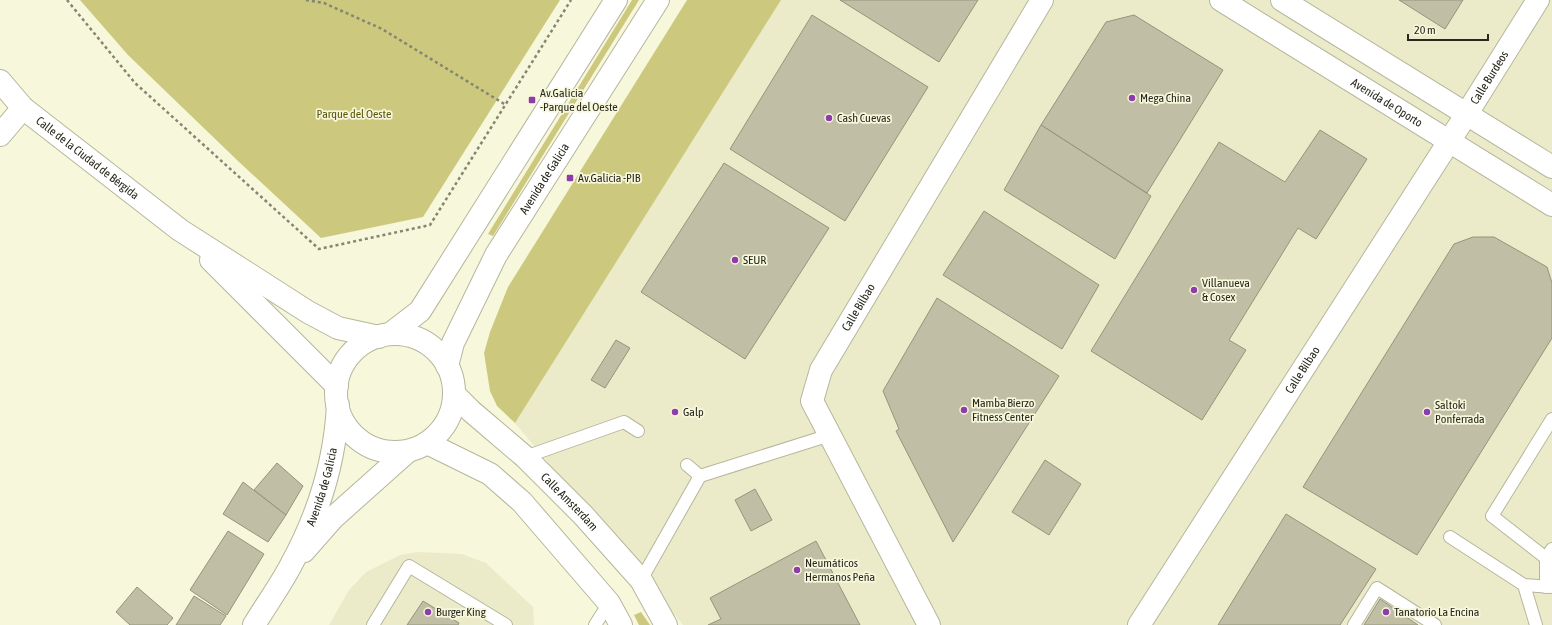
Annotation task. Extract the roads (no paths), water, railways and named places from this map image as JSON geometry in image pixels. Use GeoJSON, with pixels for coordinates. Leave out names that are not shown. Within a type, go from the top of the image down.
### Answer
{"type":"FeatureCollection","features":[{"type":"Feature","properties":{"kind":"street"},"geometry":{"type":"LineString","coordinates":[[384,335],[407,335],[423,341],[437,351],[448,366],[453,380],[454,394],[451,414],[441,430],[417,447],[388,452],[368,446],[350,430],[344,421],[337,395],[346,361],[355,350],[366,342],[384,335],[420,310],[616,0]]}},
{"type":"Feature","properties":{"kind":"street","name":"Avenida de Galicia"},"geometry":{"type":"LineString","coordinates":[[448,366],[453,343],[496,255],[658,0]]}},
{"type":"Feature","properties":{"kind":"street","name":"Calle Bilbao"},"geometry":{"type":"LineString","coordinates":[[929,625],[812,401],[821,370],[1042,0]]}},
{"type":"Feature","properties":{"kind":"street","name":"Avenida de Oporto"},"geometry":{"type":"LineString","coordinates":[[1221,0],[1552,205]]}},
{"type":"Feature","properties":{"kind":"street"},"geometry":{"type":"LineString","coordinates":[[1282,0],[1552,168]]}},
{"type":"Feature","properties":{"kind":"street","name":"Calle Burdeos"},"geometry":{"type":"LineString","coordinates":[[1466,115],[1538,0]]}},
{"type":"Feature","properties":{"kind":"street"},"geometry":{"type":"LineString","coordinates":[[0,135],[8,93]]}},
{"type":"Feature","properties":{"kind":"street","name":"Calle de la Ciudad de Bérgida"},"geometry":{"type":"LineString","coordinates":[[8,93],[180,230],[308,312],[338,328],[384,335]]}},
{"type":"Feature","properties":{"kind":"street","name":"Calle Bilbao"},"geometry":{"type":"LineString","coordinates":[[1139,625],[1466,115]]}},
{"type":"Feature","properties":{"kind":"street","name":"Calle de la Ciudad de Bérgida"},"geometry":{"type":"LineString","coordinates":[[180,230],[337,395]]}},
{"type":"Feature","properties":{"kind":"street","name":"Calle Amsterdam"},"geometry":{"type":"LineString","coordinates":[[454,394],[471,411],[525,457],[583,515],[641,580],[666,625]]}},
{"type":"Feature","properties":{"kind":"street","name":"Avenida de Galicia"},"geometry":{"type":"LineString","coordinates":[[254,625],[291,565],[324,486],[336,431],[337,395]]}},
{"type":"Feature","properties":{"kind":"street"},"geometry":{"type":"LineString","coordinates":[[417,447],[490,474],[522,502],[609,603],[621,625]]}},
{"type":"Feature","properties":{"kind":"street","name":"Avenida de Galicia"},"geometry":{"type":"LineString","coordinates":[[291,565],[333,518],[417,447]]}},
{"type":"Feature","properties":{"kind":"lane"},"geometry":{"type":"LineString","coordinates":[[1450,537],[1524,585],[1549,587],[1549,553],[1492,516],[1552,419]]}},
{"type":"Feature","properties":{"kind":"lane"},"geometry":{"type":"LineString","coordinates":[[525,457],[624,422],[638,431]]}},
{"type":"Feature","properties":{"kind":"lane"},"geometry":{"type":"LineString","coordinates":[[641,580],[700,476],[830,435]]}},
{"type":"Feature","properties":{"kind":"lane"},"geometry":{"type":"LineString","coordinates":[[687,465],[700,476]]}},
{"type":"Feature","properties":{"kind":"lane"},"geometry":{"type":"LineString","coordinates":[[373,625],[409,566],[506,625]]}},
{"type":"Feature","properties":{"kind":"lane"},"geometry":{"type":"LineString","coordinates":[[1524,585],[1536,625]]}},
{"type":"Feature","properties":{"kind":"lane"},"geometry":{"type":"LineString","coordinates":[[1354,625],[1377,588],[1435,625]]}},
{"type":"Feature","properties":{"kind":"lane"},"geometry":{"type":"LineString","coordinates":[[595,625],[609,603]]}},
{"type":"Feature","properties":{"kind":"place","name":"Mega China"},"geometry":{"type":"Point","coordinates":[1132,98]}},
{"type":"Feature","properties":{"kind":"place","name":"Av.Galicia -Parque del Oeste"},"geometry":{"type":"Point","coordinates":[532,100]}},
{"type":"Feature","properties":{"kind":"place","name":"Cash Cuevas"},"geometry":{"type":"Point","coordinates":[829,118]}},
{"type":"Feature","properties":{"kind":"place","name":"Av.Galicia -PIB"},"geometry":{"type":"Point","coordinates":[570,178]}},
{"type":"Feature","properties":{"kind":"place","name":"SEUR"},"geometry":{"type":"Point","coordinates":[735,260]}},
{"type":"Feature","properties":{"kind":"place","name":"Villanueva & Cosex"},"geometry":{"type":"Point","coordinates":[1194,290]}},
{"type":"Feature","properties":{"kind":"place","name":"Mamba Bierzo Fitness Center"},"geometry":{"type":"Point","coordinates":[964,410]}},
{"type":"Feature","properties":{"kind":"place","name":"Galp"},"geometry":{"type":"Point","coordinates":[675,412]}},
{"type":"Feature","properties":{"kind":"place","name":"Saltoki Ponferrada"},"geometry":{"type":"Point","coordinates":[1427,412]}},
{"type":"Feature","properties":{"kind":"place","name":"Neumáticos Hermanos Peña"},"geometry":{"type":"Point","coordinates":[797,570]}},
{"type":"Feature","properties":{"kind":"place","name":"Burger King"},"geometry":{"type":"Point","coordinates":[428,612]}},
{"type":"Feature","properties":{"kind":"place","name":"Tanatorio La Encina"},"geometry":{"type":"Point","coordinates":[1386,612]}},
{"type":"Feature","properties":{"kind":"park label","name":"Parque del Oeste"},"geometry":{"type":"Point","coordinates":[354,114]}}]}
